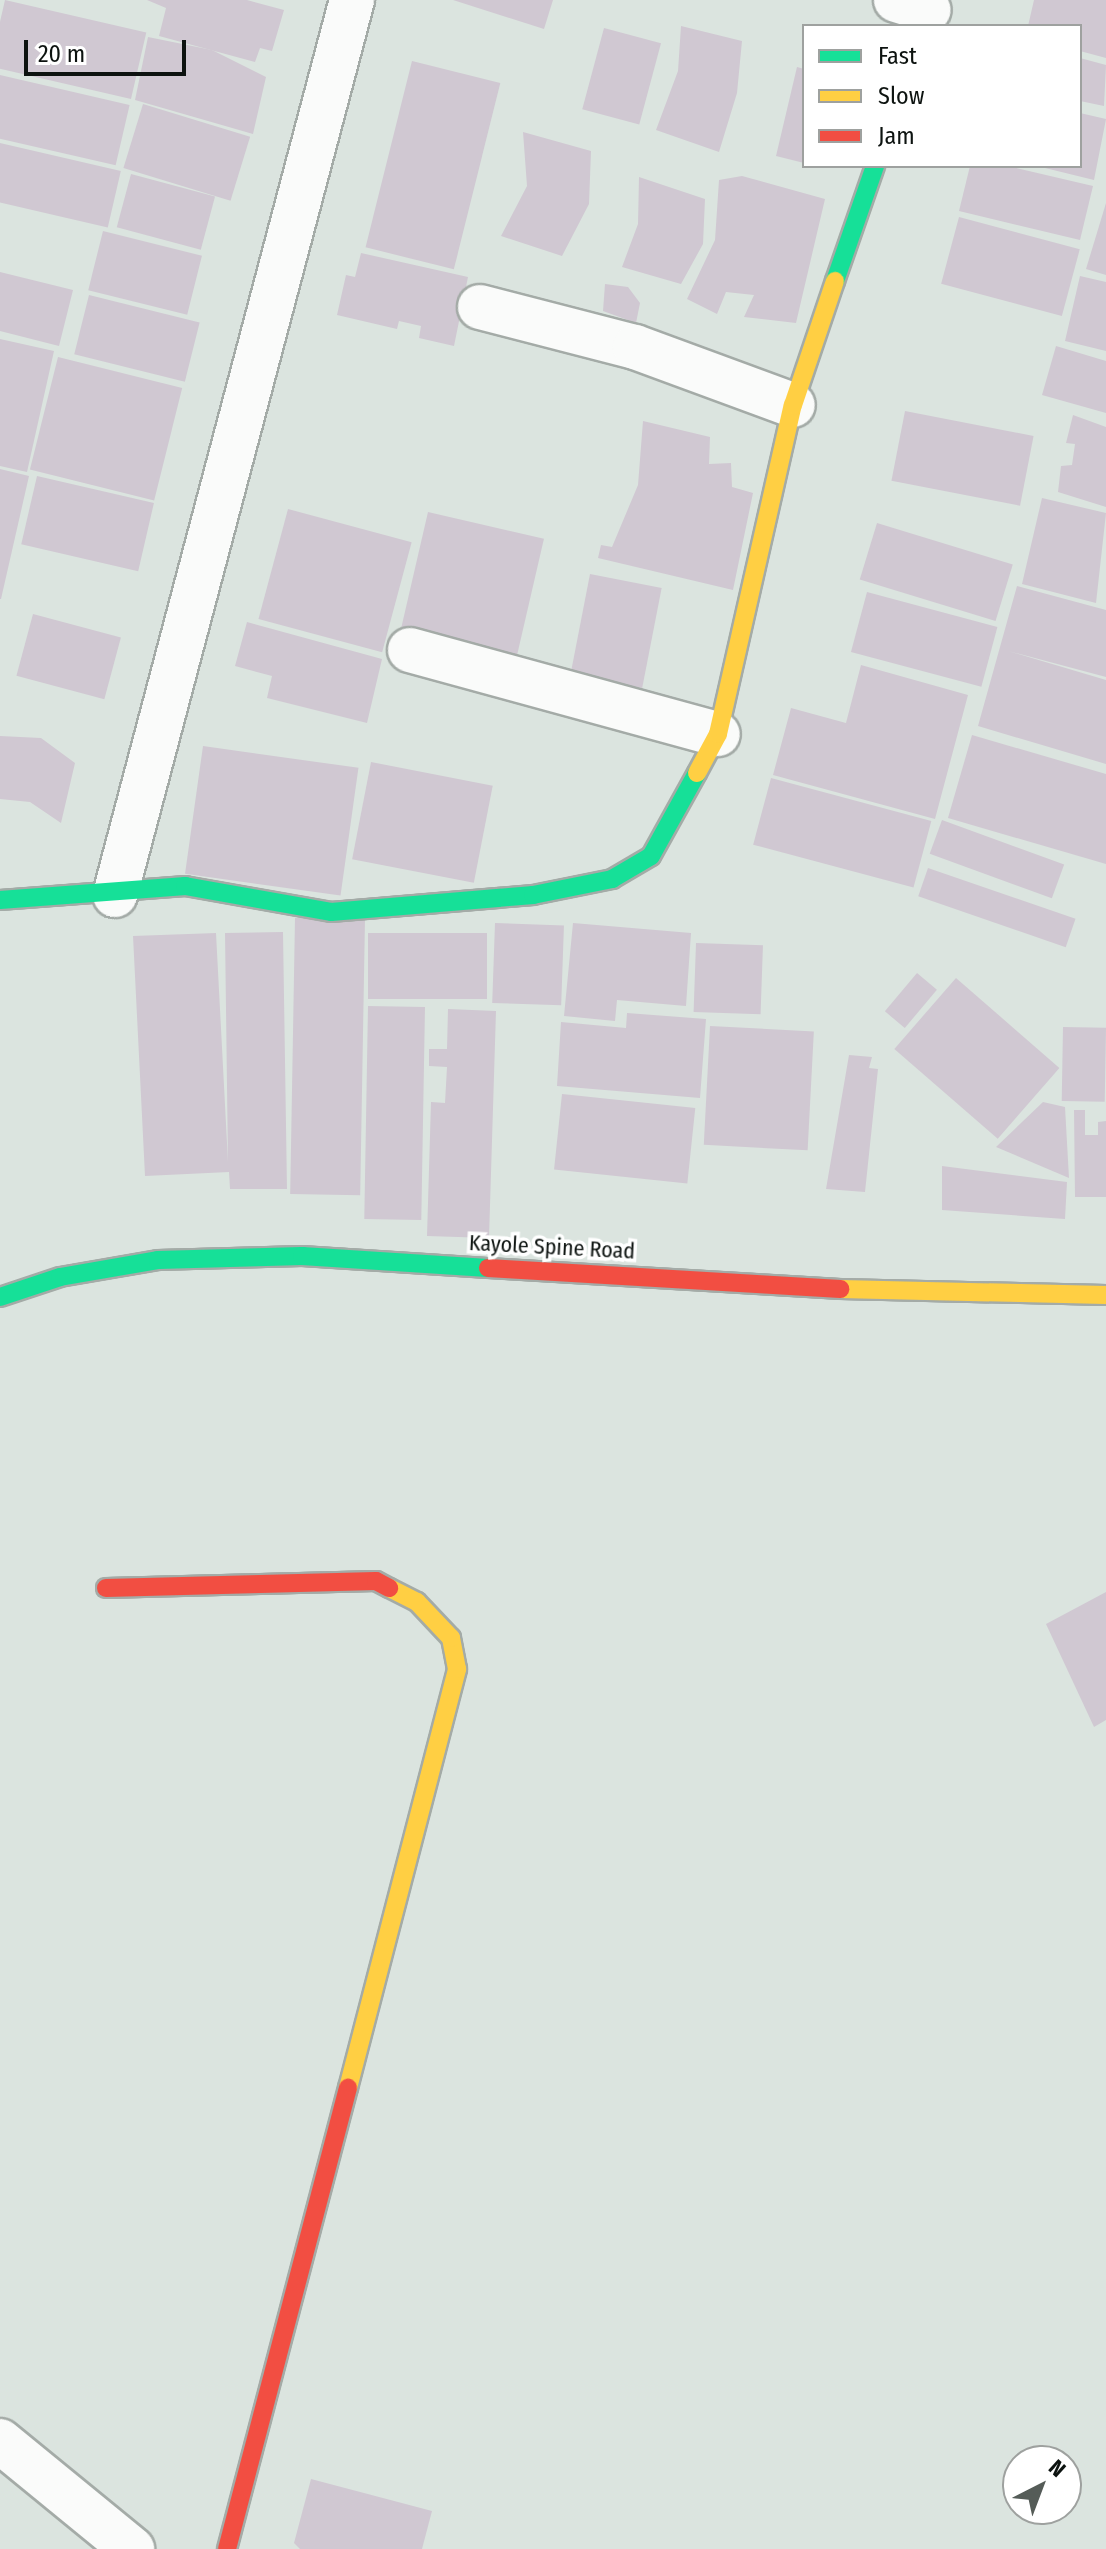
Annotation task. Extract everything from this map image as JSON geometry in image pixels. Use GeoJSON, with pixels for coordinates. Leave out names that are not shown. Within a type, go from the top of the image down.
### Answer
{"type":"FeatureCollection","features":[{"type":"Feature","properties":{"kind":"street"},"geometry":{"type":"LineString","coordinates":[[115,895],[352,0]]}},
{"type":"Feature","properties":{"kind":"street"},"geometry":{"type":"LineString","coordinates":[[0,900],[115,895],[185,886],[331,912],[533,895],[612,879],[651,856],[718,734],[793,405],[874,168]]}},
{"type":"Feature","properties":{"kind":"street"},"geometry":{"type":"LineString","coordinates":[[480,307],[635,347],[793,405]]}},
{"type":"Feature","properties":{"kind":"street"},"geometry":{"type":"LineString","coordinates":[[410,650],[718,734]]}},
{"type":"Feature","properties":{"kind":"street","name":"Kayole Spine Road"},"geometry":{"type":"LineString","coordinates":[[0,1297],[60,1277],[158,1260],[302,1256],[884,1292],[1106,1295]]}},
{"type":"Feature","properties":{"kind":"street"},"geometry":{"type":"LineString","coordinates":[[106,1588],[376,1581],[417,1602],[451,1638],[457,1669],[227,2549]]}},
{"type":"Feature","properties":{"kind":"street"},"geometry":{"type":"LineString","coordinates":[[0,2441],[132,2549]]}},
{"type":"Feature","properties":{"kind":"building"},"geometry":{"type":"Polygon","coordinates":[[[5,0],[146,33],[131,99],[0,69],[0,22],[5,0]]]}},
{"type":"Feature","properties":{"kind":"building"},"geometry":{"type":"Polygon","coordinates":[[[147,0],[247,0],[284,10],[272,51],[260,48],[255,62],[159,36],[166,8],[147,0]]]}},
{"type":"Feature","properties":{"kind":"building"},"geometry":{"type":"Polygon","coordinates":[[[453,0],[553,0],[544,29],[453,0]]]}},
{"type":"Feature","properties":{"kind":"building"},"geometry":{"type":"Polygon","coordinates":[[[1034,0],[1106,0],[1106,58],[1082,52],[1082,24],[1028,24],[1034,0]]]}},
{"type":"Feature","properties":{"kind":"building"},"geometry":{"type":"Polygon","coordinates":[[[681,26],[742,41],[737,93],[719,152],[656,130],[678,71],[681,26]]]}},
{"type":"Feature","properties":{"kind":"building"},"geometry":{"type":"Polygon","coordinates":[[[604,28],[661,43],[639,124],[582,109],[604,28]]]}},
{"type":"Feature","properties":{"kind":"building"},"geometry":{"type":"Polygon","coordinates":[[[148,37],[212,50],[266,77],[253,134],[135,100],[148,37]]]}},
{"type":"Feature","properties":{"kind":"building"},"geometry":{"type":"Polygon","coordinates":[[[1082,59],[1106,65],[1104,106],[1082,101],[1082,59]]]}},
{"type":"Feature","properties":{"kind":"building"},"geometry":{"type":"Polygon","coordinates":[[[412,61],[500,83],[454,269],[366,247],[412,61]]]}},
{"type":"Feature","properties":{"kind":"building"},"geometry":{"type":"Polygon","coordinates":[[[797,67],[802,68],[802,162],[776,156],[797,67]]]}},
{"type":"Feature","properties":{"kind":"building"},"geometry":{"type":"Polygon","coordinates":[[[0,75],[130,105],[116,165],[0,139],[0,75]]]}},
{"type":"Feature","properties":{"kind":"building"},"geometry":{"type":"Polygon","coordinates":[[[143,104],[250,137],[231,201],[123,168],[143,104]]]}},
{"type":"Feature","properties":{"kind":"building"},"geometry":{"type":"Polygon","coordinates":[[[1082,113],[1106,119],[1094,180],[1045,168],[1082,168],[1082,113]]]}},
{"type":"Feature","properties":{"kind":"building"},"geometry":{"type":"Polygon","coordinates":[[[523,132],[591,151],[589,204],[562,256],[501,236],[527,186],[523,132]]]}},
{"type":"Feature","properties":{"kind":"building"},"geometry":{"type":"Polygon","coordinates":[[[0,143],[121,171],[108,227],[0,203],[0,143]]]}},
{"type":"Feature","properties":{"kind":"building"},"geometry":{"type":"Polygon","coordinates":[[[970,168],[1016,168],[1093,186],[1080,240],[959,211],[970,168]]]}},
{"type":"Feature","properties":{"kind":"building"},"geometry":{"type":"Polygon","coordinates":[[[131,174],[215,197],[201,250],[117,227],[131,174]]]}},
{"type":"Feature","properties":{"kind":"building"},"geometry":{"type":"Polygon","coordinates":[[[742,176],[825,199],[796,323],[744,317],[754,295],[726,292],[717,314],[687,299],[715,240],[719,180],[742,176]]]}},
{"type":"Feature","properties":{"kind":"building"},"geometry":{"type":"Polygon","coordinates":[[[639,177],[705,199],[703,244],[681,284],[622,267],[638,224],[639,177]]]}},
{"type":"Feature","properties":{"kind":"building"},"geometry":{"type":"Polygon","coordinates":[[[1106,203],[1106,275],[1086,269],[1106,203]]]}},
{"type":"Feature","properties":{"kind":"building"},"geometry":{"type":"Polygon","coordinates":[[[959,217],[1080,249],[1062,316],[941,284],[959,217]]]}},
{"type":"Feature","properties":{"kind":"building"},"geometry":{"type":"Polygon","coordinates":[[[103,231],[202,256],[187,315],[88,290],[103,231]]]}},
{"type":"Feature","properties":{"kind":"building"},"geometry":{"type":"Polygon","coordinates":[[[361,253],[468,277],[454,346],[419,338],[421,326],[399,321],[397,329],[337,315],[346,275],[355,277],[361,253]]]}},
{"type":"Feature","properties":{"kind":"building"},"geometry":{"type":"Polygon","coordinates":[[[0,272],[73,290],[59,346],[0,331],[0,272]]]}},
{"type":"Feature","properties":{"kind":"building"},"geometry":{"type":"Polygon","coordinates":[[[1080,276],[1106,282],[1106,351],[1065,341],[1080,276]]]}},
{"type":"Feature","properties":{"kind":"building"},"geometry":{"type":"Polygon","coordinates":[[[605,284],[628,287],[640,303],[636,323],[603,311],[605,284]]]}},
{"type":"Feature","properties":{"kind":"building"},"geometry":{"type":"Polygon","coordinates":[[[89,295],[200,323],[185,382],[74,354],[89,295]]]}},
{"type":"Feature","properties":{"kind":"building"},"geometry":{"type":"Polygon","coordinates":[[[0,339],[54,351],[27,472],[0,466],[0,339]]]}},
{"type":"Feature","properties":{"kind":"building"},"geometry":{"type":"Polygon","coordinates":[[[1056,346],[1106,361],[1106,413],[1042,395],[1056,346]]]}},
{"type":"Feature","properties":{"kind":"building"},"geometry":{"type":"Polygon","coordinates":[[[58,357],[182,388],[154,501],[30,470],[58,357]]]}},
{"type":"Feature","properties":{"kind":"building"},"geometry":{"type":"Polygon","coordinates":[[[905,411],[1034,436],[1020,506],[891,481],[905,411]]]}},
{"type":"Feature","properties":{"kind":"building"},"geometry":{"type":"Polygon","coordinates":[[[1073,415],[1106,427],[1106,507],[1058,492],[1061,466],[1072,465],[1075,444],[1066,443],[1073,415]]]}},
{"type":"Feature","properties":{"kind":"building"},"geometry":{"type":"Polygon","coordinates":[[[643,421],[710,437],[709,464],[731,463],[732,487],[753,493],[733,590],[598,558],[601,545],[612,547],[638,485],[643,421]]]}},
{"type":"Feature","properties":{"kind":"building"},"geometry":{"type":"Polygon","coordinates":[[[0,469],[29,476],[1,599],[0,599],[0,469]]]}},
{"type":"Feature","properties":{"kind":"building"},"geometry":{"type":"Polygon","coordinates":[[[37,476],[154,503],[138,571],[21,544],[37,476]]]}},
{"type":"Feature","properties":{"kind":"building"},"geometry":{"type":"Polygon","coordinates":[[[1042,498],[1106,513],[1096,603],[1022,584],[1042,498]]]}},
{"type":"Feature","properties":{"kind":"building"},"geometry":{"type":"Polygon","coordinates":[[[288,509],[412,542],[382,652],[258,619],[288,509]]]}},
{"type":"Feature","properties":{"kind":"building"},"geometry":{"type":"Polygon","coordinates":[[[428,512],[544,539],[514,668],[398,642],[428,512]]]}},
{"type":"Feature","properties":{"kind":"building"},"geometry":{"type":"Polygon","coordinates":[[[877,523],[1013,565],[996,621],[860,579],[877,523]]]}},
{"type":"Feature","properties":{"kind":"building"},"geometry":{"type":"Polygon","coordinates":[[[590,574],[662,588],[642,688],[571,674],[590,574]]]}},
{"type":"Feature","properties":{"kind":"building"},"geometry":{"type":"Polygon","coordinates":[[[1017,586],[1106,610],[1106,677],[1008,651],[1106,680],[1106,764],[978,726],[1017,586]]]}},
{"type":"Feature","properties":{"kind":"building"},"geometry":{"type":"Polygon","coordinates":[[[867,592],[997,627],[981,687],[851,652],[867,592]]]}},
{"type":"Feature","properties":{"kind":"building"},"geometry":{"type":"Polygon","coordinates":[[[33,614],[121,638],[104,699],[16,676],[33,614]]]}},
{"type":"Feature","properties":{"kind":"building"},"geometry":{"type":"Polygon","coordinates":[[[247,622],[382,659],[367,723],[267,698],[272,676],[235,666],[247,622]]]}},
{"type":"Feature","properties":{"kind":"building"},"geometry":{"type":"Polygon","coordinates":[[[861,665],[968,695],[935,819],[773,775],[791,708],[846,723],[861,665]]]}},
{"type":"Feature","properties":{"kind":"building"},"geometry":{"type":"Polygon","coordinates":[[[972,735],[1106,774],[1106,864],[948,818],[972,735]]]}},
{"type":"Feature","properties":{"kind":"building"},"geometry":{"type":"Polygon","coordinates":[[[0,736],[41,738],[75,763],[61,823],[30,802],[0,799],[0,736]]]}},
{"type":"Feature","properties":{"kind":"building"},"geometry":{"type":"Polygon","coordinates":[[[203,746],[358,768],[341,896],[185,874],[203,746]]]}},
{"type":"Feature","properties":{"kind":"building"},"geometry":{"type":"Polygon","coordinates":[[[371,762],[493,786],[474,883],[352,859],[371,762]]]}},
{"type":"Feature","properties":{"kind":"building"},"geometry":{"type":"Polygon","coordinates":[[[771,778],[931,821],[913,888],[753,845],[771,778]]]}},
{"type":"Feature","properties":{"kind":"building"},"geometry":{"type":"Polygon","coordinates":[[[942,820],[1064,864],[1052,898],[930,854],[942,820]]]}},
{"type":"Feature","properties":{"kind":"building"},"geometry":{"type":"Polygon","coordinates":[[[928,868],[1076,919],[1066,947],[918,896],[928,868]]]}},
{"type":"Feature","properties":{"kind":"building"},"geometry":{"type":"Polygon","coordinates":[[[295,918],[365,919],[360,1195],[290,1194],[295,918]]]}},
{"type":"Feature","properties":{"kind":"building"},"geometry":{"type":"Polygon","coordinates":[[[495,923],[564,925],[561,1005],[492,1003],[495,923]]]}},
{"type":"Feature","properties":{"kind":"building"},"geometry":{"type":"Polygon","coordinates":[[[573,923],[691,933],[686,1006],[617,1000],[615,1021],[564,1016],[573,923]]]}},
{"type":"Feature","properties":{"kind":"building"},"geometry":{"type":"Polygon","coordinates":[[[283,932],[287,1189],[230,1189],[229,1172],[145,1176],[133,936],[216,933],[228,1162],[225,933],[283,932]]]}},
{"type":"Feature","properties":{"kind":"building"},"geometry":{"type":"Polygon","coordinates":[[[368,933],[487,933],[487,999],[368,999],[368,933]]]}},
{"type":"Feature","properties":{"kind":"building"},"geometry":{"type":"Polygon","coordinates":[[[696,943],[763,945],[761,1014],[694,1012],[696,943]]]}},
{"type":"Feature","properties":{"kind":"building"},"geometry":{"type":"Polygon","coordinates":[[[917,973],[937,990],[905,1028],[885,1011],[917,973]]]}},
{"type":"Feature","properties":{"kind":"building"},"geometry":{"type":"Polygon","coordinates":[[[956,978],[1059,1068],[998,1139],[894,1049],[956,978]]]}},
{"type":"Feature","properties":{"kind":"building"},"geometry":{"type":"Polygon","coordinates":[[[368,1006],[425,1007],[421,1220],[364,1219],[368,1006]]]}},
{"type":"Feature","properties":{"kind":"building"},"geometry":{"type":"Polygon","coordinates":[[[448,1009],[496,1011],[489,1238],[427,1236],[431,1102],[445,1103],[447,1067],[429,1066],[429,1049],[447,1049],[448,1009]]]}},
{"type":"Feature","properties":{"kind":"building"},"geometry":{"type":"Polygon","coordinates":[[[627,1013],[706,1019],[700,1098],[557,1086],[561,1022],[626,1028],[627,1013]]]}},
{"type":"Feature","properties":{"kind":"building"},"geometry":{"type":"Polygon","coordinates":[[[710,1026],[814,1031],[808,1150],[704,1145],[710,1026]]]}},
{"type":"Feature","properties":{"kind":"building"},"geometry":{"type":"Polygon","coordinates":[[[1063,1027],[1106,1028],[1105,1102],[1062,1101],[1063,1027]]]}},
{"type":"Feature","properties":{"kind":"building"},"geometry":{"type":"Polygon","coordinates":[[[849,1055],[872,1057],[869,1068],[878,1069],[865,1192],[826,1189],[849,1055]]]}},
{"type":"Feature","properties":{"kind":"building"},"geometry":{"type":"Polygon","coordinates":[[[562,1094],[695,1108],[687,1184],[554,1170],[562,1094]]]}},
{"type":"Feature","properties":{"kind":"building"},"geometry":{"type":"Polygon","coordinates":[[[1043,1102],[1065,1107],[1069,1178],[996,1147],[1043,1102]]]}},
{"type":"Feature","properties":{"kind":"building"},"geometry":{"type":"Polygon","coordinates":[[[1074,1110],[1085,1110],[1085,1135],[1098,1135],[1098,1122],[1106,1121],[1106,1197],[1075,1197],[1074,1110]]]}},
{"type":"Feature","properties":{"kind":"building"},"geometry":{"type":"Polygon","coordinates":[[[942,1166],[1067,1182],[1065,1219],[942,1210],[942,1166]]]}},
{"type":"Feature","properties":{"kind":"building"},"geometry":{"type":"Polygon","coordinates":[[[1106,1592],[1106,1720],[1094,1727],[1046,1624],[1106,1592]]]}},
{"type":"Feature","properties":{"kind":"building"},"geometry":{"type":"Polygon","coordinates":[[[311,2479],[432,2511],[422,2549],[300,2549],[294,2543],[311,2479]]]}},
{"type":"Feature","properties":{"kind":"traffic: fast"},"geometry":{"type":"LineString","coordinates":[[835,281],[874,168]]}},
{"type":"Feature","properties":{"kind":"traffic: fast"},"geometry":{"type":"LineString","coordinates":[[0,900],[185,886],[331,912],[533,895],[612,879],[651,856],[697,773]]}},
{"type":"Feature","properties":{"kind":"traffic: fast"},"geometry":{"type":"LineString","coordinates":[[0,1297],[60,1277],[158,1260],[302,1256],[488,1268]]}},
{"type":"Feature","properties":{"kind":"traffic: slow"},"geometry":{"type":"LineString","coordinates":[[697,773],[718,734],[793,405],[835,281]]}},
{"type":"Feature","properties":{"kind":"traffic: slow"},"geometry":{"type":"LineString","coordinates":[[840,1289],[1106,1295]]}},
{"type":"Feature","properties":{"kind":"traffic: slow"},"geometry":{"type":"LineString","coordinates":[[348,2088],[457,1669],[451,1638],[417,1602],[389,1588]]}},
{"type":"Feature","properties":{"kind":"traffic: jam"},"geometry":{"type":"LineString","coordinates":[[488,1268],[840,1289]]}},
{"type":"Feature","properties":{"kind":"traffic: jam"},"geometry":{"type":"LineString","coordinates":[[106,1588],[376,1581],[389,1588]]}},
{"type":"Feature","properties":{"kind":"traffic: jam"},"geometry":{"type":"LineString","coordinates":[[227,2549],[348,2088]]}}]}
